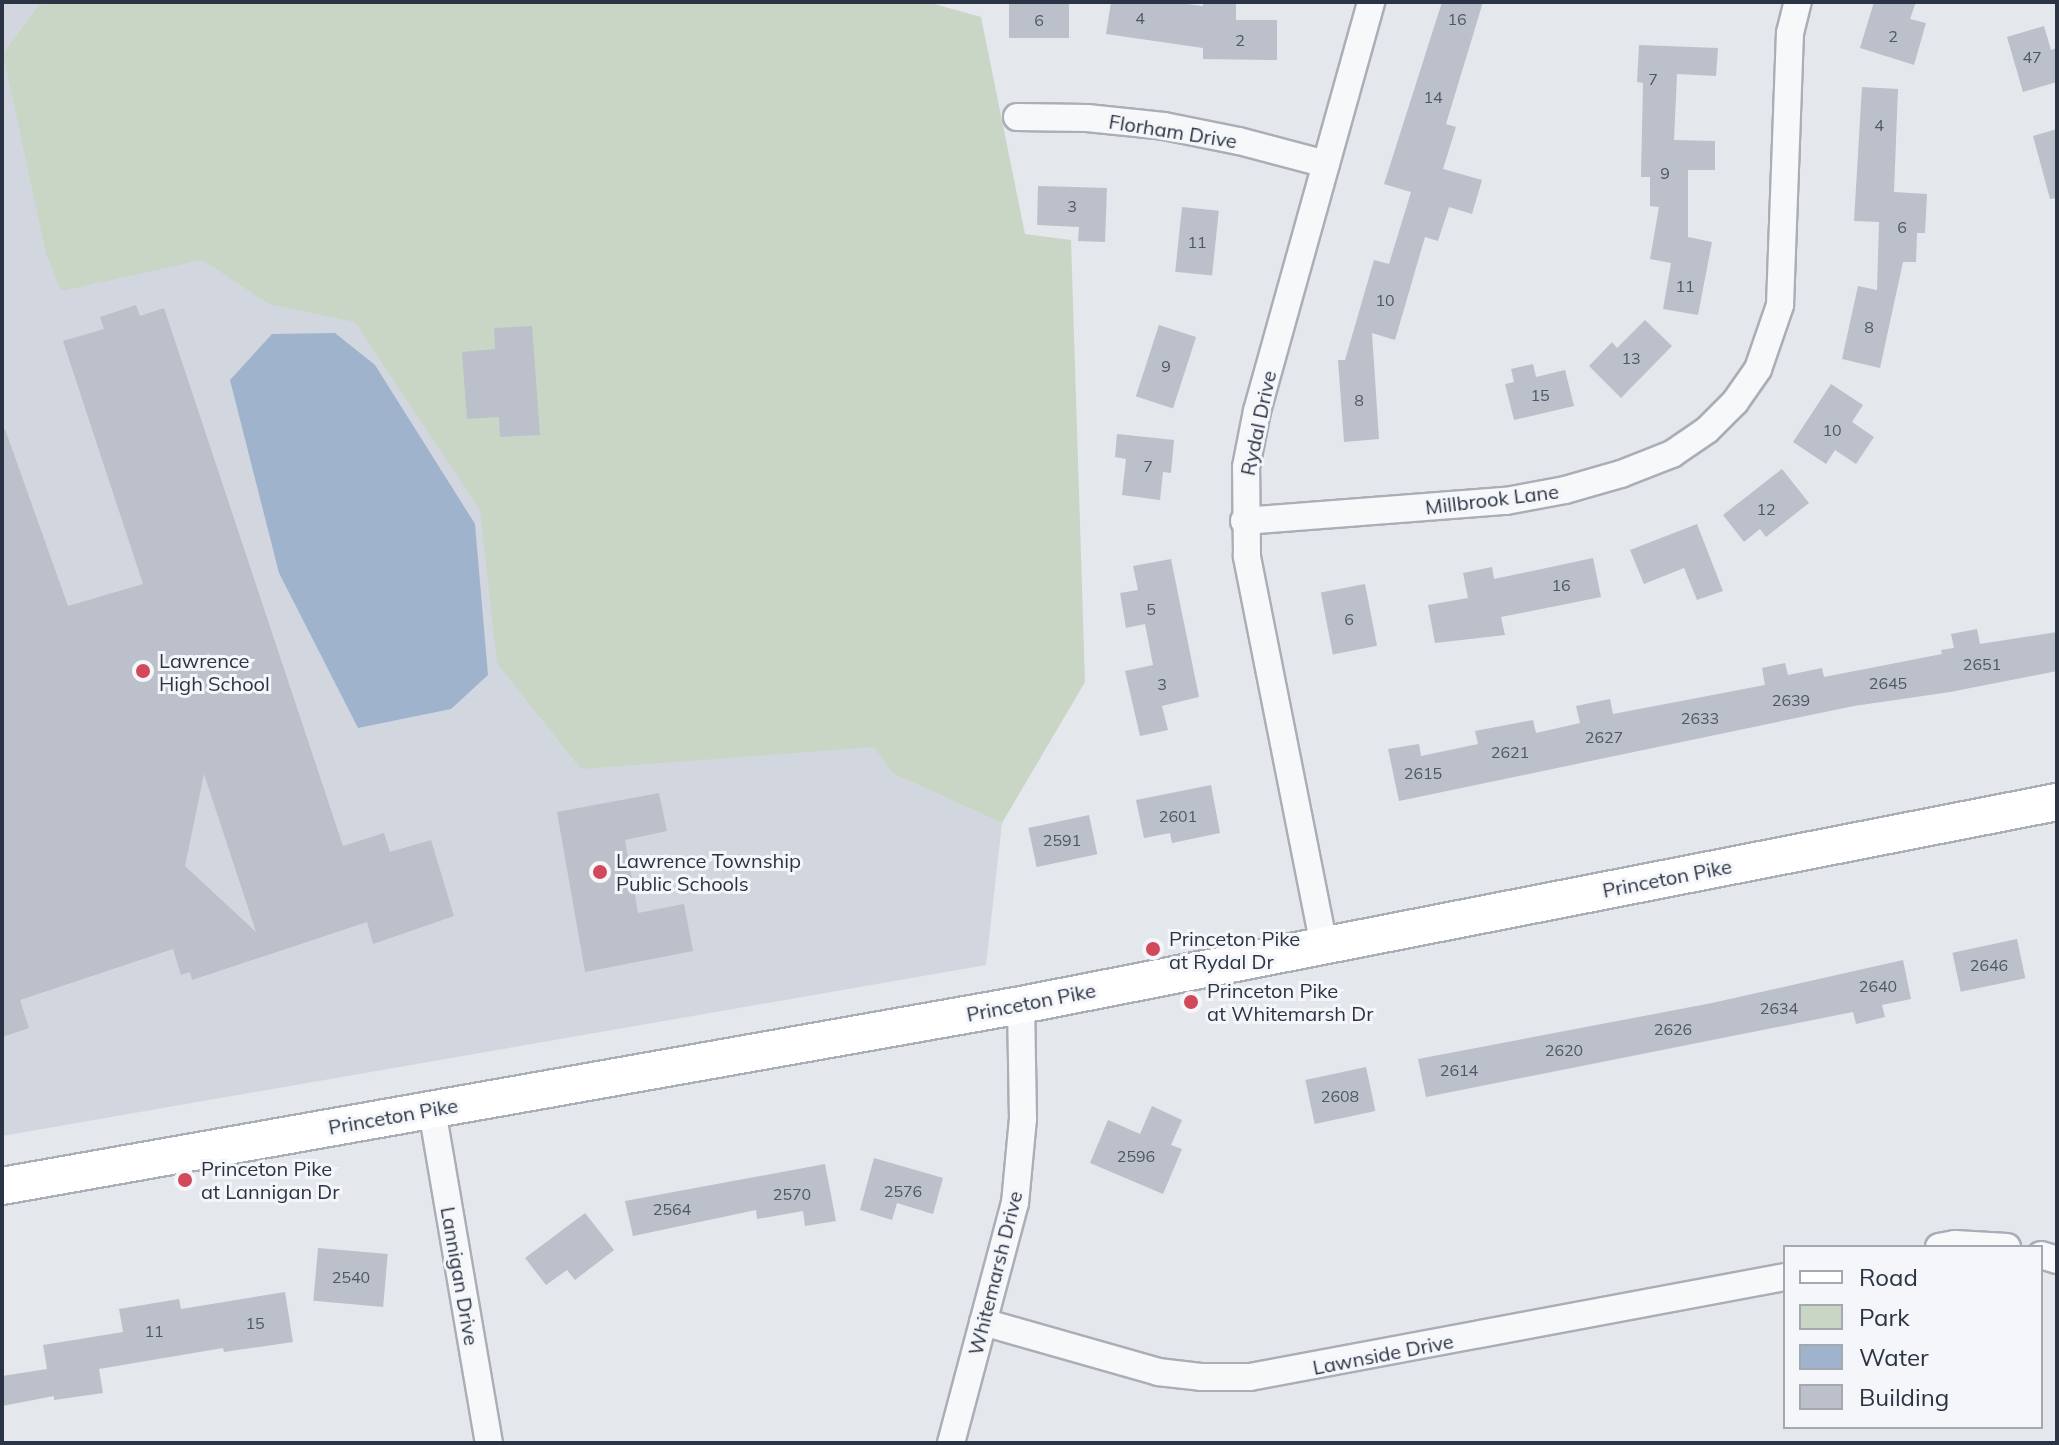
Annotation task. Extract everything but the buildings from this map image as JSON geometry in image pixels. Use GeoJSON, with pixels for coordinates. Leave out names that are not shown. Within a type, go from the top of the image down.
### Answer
{"type":"FeatureCollection","features":[{"type":"Feature","properties":{"kind":"main road","name":"Princeton Pike"},"geometry":{"type":"LineString","coordinates":[[2,1186],[1021,1005],[2057,802]]}},
{"type":"Feature","properties":{"kind":"street","name":"Rydal Drive"},"geometry":{"type":"LineString","coordinates":[[1324,946],[1247,556],[1244,521],[1246,467],[1257,411],[1371,2]]}},
{"type":"Feature","properties":{"kind":"street","name":"Millbrook Lane"},"geometry":{"type":"LineString","coordinates":[[1244,521],[1506,501],[1565,490],[1621,474],[1672,454],[1707,430],[1735,402],[1758,369],[1780,305],[1790,33],[1798,2]]}},
{"type":"Feature","properties":{"kind":"street","name":"Florham Drive"},"geometry":{"type":"LineString","coordinates":[[1017,117],[1087,118],[1164,126],[1239,141],[1326,164]]}},
{"type":"Feature","properties":{"kind":"street","name":"Whitemarsh Drive"},"geometry":{"type":"LineString","coordinates":[[951,1443],[1018,1180],[1023,1119],[1021,1005]]}},
{"type":"Feature","properties":{"kind":"street","name":"Lannigan Drive"},"geometry":{"type":"LineString","coordinates":[[432,1110],[489,1443]]}},
{"type":"Feature","properties":{"kind":"street"},"geometry":{"type":"LineString","coordinates":[[1950,1245],[1972,1245]]}},
{"type":"Feature","properties":{"kind":"street","name":"Lawnside Drive"},"geometry":{"type":"LineString","coordinates":[[983,1322],[1158,1372],[1201,1377],[1250,1377],[1783,1277]]}},
{"type":"Feature","properties":{"kind":"shaded area","name":"Lawrence High School"},"geometry":{"type":"Polygon","coordinates":[[[2,2],[919,2],[894,774],[1002,823],[986,965],[2,1136],[2,2]]]}},
{"type":"Feature","properties":{"kind":"green space"},"geometry":{"type":"Polygon","coordinates":[[[87,2],[927,2],[981,17],[1025,234],[1071,240],[1085,682],[1002,823],[894,774],[874,747],[581,769],[497,663],[480,510],[355,322],[269,304],[202,260],[61,291],[46,254],[3,54],[39,5],[87,2]]]}},
{"type":"Feature","properties":{"kind":"water"},"geometry":{"type":"Polygon","coordinates":[[[335,333],[375,365],[475,524],[488,675],[451,709],[358,728],[279,573],[230,380],[272,334],[335,333]]]}},
{"type":"Feature","properties":{"kind":"place","name":"Lawrence High School"},"geometry":{"type":"Point","coordinates":[143,671]}},
{"type":"Feature","properties":{"kind":"place","name":"Lawrence Township Public Schools"},"geometry":{"type":"Point","coordinates":[600,872]}},
{"type":"Feature","properties":{"kind":"place","name":"Princeton Pike at Rydal Dr"},"geometry":{"type":"Point","coordinates":[1153,949]}},
{"type":"Feature","properties":{"kind":"place","name":"Princeton Pike at Whitemarsh Dr"},"geometry":{"type":"Point","coordinates":[1191,1002]}},
{"type":"Feature","properties":{"kind":"place","name":"Princeton Pike at Lannigan Dr"},"geometry":{"type":"Point","coordinates":[185,1180]}}]}
